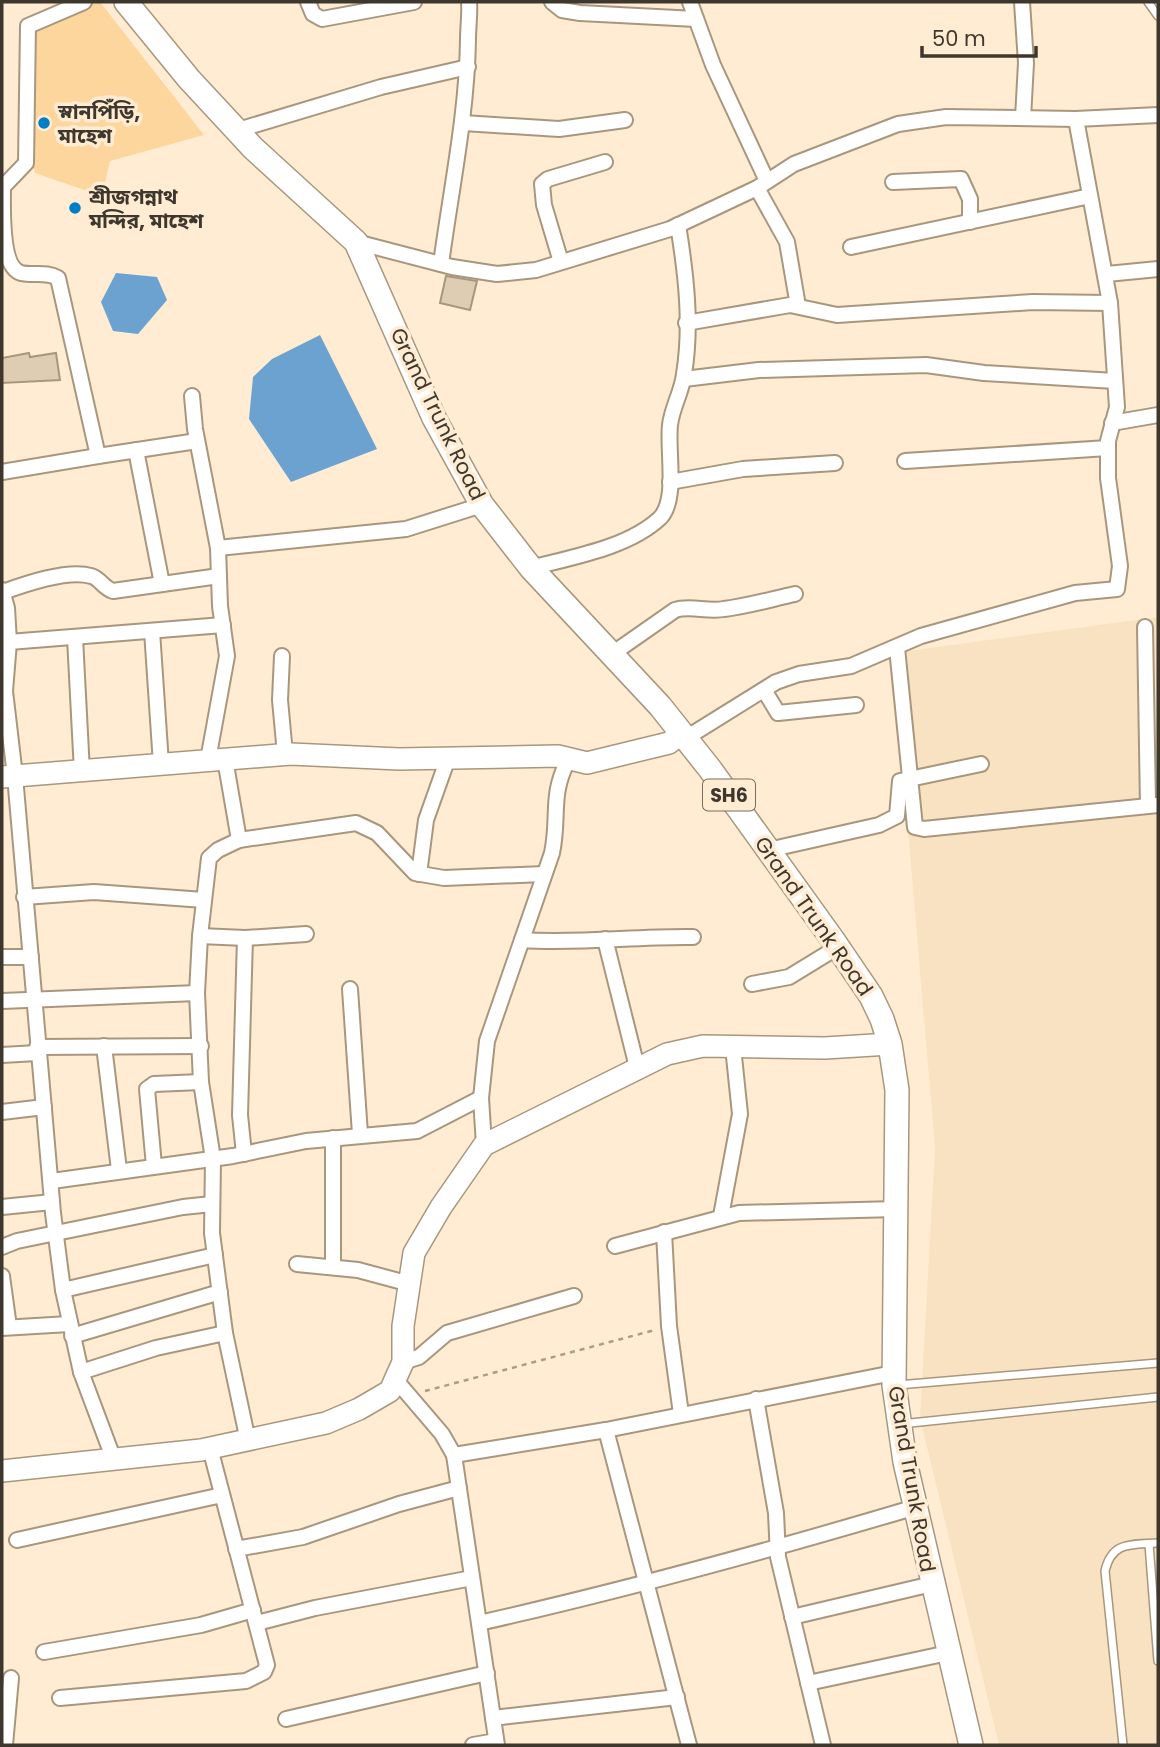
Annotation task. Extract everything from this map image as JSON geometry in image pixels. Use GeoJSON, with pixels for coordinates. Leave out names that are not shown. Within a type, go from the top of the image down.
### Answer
{"type":"FeatureCollection","features":[{"type":"Feature","properties":{"kind":"main road","name":"Grand Trunk Road"},"geometry":{"type":"LineString","coordinates":[[126,2],[188,79],[278,173],[356,242],[435,418],[482,505],[531,568],[684,736],[871,996],[890,1044],[897,1090],[893,1379],[916,1507],[969,1745]]}},
{"type":"Feature","properties":{"kind":"street"},"geometry":{"type":"LineString","coordinates":[[84,2],[28,26],[26,163],[3,187],[3,251],[9,266],[18,272],[51,273],[58,278],[98,456]]}},
{"type":"Feature","properties":{"kind":"street"},"geometry":{"type":"LineString","coordinates":[[308,2],[313,14],[322,19],[414,2]]}},
{"type":"Feature","properties":{"kind":"street"},"geometry":{"type":"LineString","coordinates":[[441,264],[463,123],[468,67],[469,2]]}},
{"type":"Feature","properties":{"kind":"street"},"geometry":{"type":"LineString","coordinates":[[552,2],[562,10],[580,13],[696,19]]}},
{"type":"Feature","properties":{"kind":"street"},"geometry":{"type":"LineString","coordinates":[[690,2],[787,242],[798,306]]}},
{"type":"Feature","properties":{"kind":"street"},"geometry":{"type":"LineString","coordinates":[[1022,2],[1026,63],[1023,118]]}},
{"type":"Feature","properties":{"kind":"street"},"geometry":{"type":"LineString","coordinates":[[238,130],[381,86],[468,67]]}},
{"type":"Feature","properties":{"kind":"street"},"geometry":{"type":"LineString","coordinates":[[356,242],[441,264],[497,274],[536,270],[678,225],[762,185],[794,163],[898,124],[946,117],[1076,119],[1158,116]]}},
{"type":"Feature","properties":{"kind":"street"},"geometry":{"type":"LineString","coordinates":[[9,776],[285,754],[400,759],[569,758],[587,763],[669,743],[764,690],[799,674],[852,666],[921,636],[1075,593],[1117,589],[1120,566],[1108,478],[1108,448],[1117,407],[1110,303],[1107,274],[1076,119]]}},
{"type":"Feature","properties":{"kind":"street"},"geometry":{"type":"LineString","coordinates":[[463,123],[559,129],[625,120]]}},
{"type":"Feature","properties":{"kind":"street"},"geometry":{"type":"LineString","coordinates":[[561,262],[544,205],[542,184],[548,179],[605,162]]}},
{"type":"Feature","properties":{"kind":"street"},"geometry":{"type":"LineString","coordinates":[[893,182],[961,179],[970,199],[970,222]]}},
{"type":"Feature","properties":{"kind":"street"},"geometry":{"type":"LineString","coordinates":[[851,247],[1090,196]]}},
{"type":"Feature","properties":{"kind":"street"},"geometry":{"type":"LineString","coordinates":[[531,568],[633,536],[661,517],[671,499],[670,424],[684,379],[688,351],[686,272],[678,225]]}},
{"type":"Feature","properties":{"kind":"street"},"geometry":{"type":"LineString","coordinates":[[1107,274],[1158,269]]}},
{"type":"Feature","properties":{"kind":"street"},"geometry":{"type":"LineString","coordinates":[[686,323],[798,306],[837,315],[1033,302],[1110,303]]}},
{"type":"Feature","properties":{"kind":"street"},"geometry":{"type":"LineString","coordinates":[[684,379],[759,370],[926,365],[984,373],[1115,381]]}},
{"type":"Feature","properties":{"kind":"street"},"geometry":{"type":"LineString","coordinates":[[192,396],[197,441],[218,548],[227,656],[216,759],[239,841]]}},
{"type":"Feature","properties":{"kind":"street"},"geometry":{"type":"LineString","coordinates":[[1112,423],[1158,415]]}},
{"type":"Feature","properties":{"kind":"street"},"geometry":{"type":"LineString","coordinates":[[2,472],[197,441]]}},
{"type":"Feature","properties":{"kind":"street"},"geometry":{"type":"LineString","coordinates":[[905,461],[1108,448]]}},
{"type":"Feature","properties":{"kind":"street"},"geometry":{"type":"LineString","coordinates":[[136,450],[162,584]]}},
{"type":"Feature","properties":{"kind":"street"},"geometry":{"type":"LineString","coordinates":[[670,482],[743,469],[835,464]]}},
{"type":"Feature","properties":{"kind":"street"},"geometry":{"type":"LineString","coordinates":[[218,548],[406,528],[482,505]]}},
{"type":"Feature","properties":{"kind":"street"},"geometry":{"type":"LineString","coordinates":[[114,1460],[81,1372],[63,1290],[37,1050],[31,957],[9,776],[5,691],[9,642],[3,591],[25,583],[80,575],[91,576],[113,591],[219,576]]}},
{"type":"Feature","properties":{"kind":"street"},"geometry":{"type":"LineString","coordinates":[[612,654],[675,610],[685,607],[705,611],[725,609],[795,594]]}},
{"type":"Feature","properties":{"kind":"street"},"geometry":{"type":"LineString","coordinates":[[9,642],[223,625]]}},
{"type":"Feature","properties":{"kind":"street"},"geometry":{"type":"LineString","coordinates":[[897,648],[913,817],[915,827],[924,829],[1153,806],[1145,627]]}},
{"type":"Feature","properties":{"kind":"street"},"geometry":{"type":"LineString","coordinates":[[152,631],[161,764]]}},
{"type":"Feature","properties":{"kind":"street"},"geometry":{"type":"LineString","coordinates":[[75,638],[82,772]]}},
{"type":"Feature","properties":{"kind":"street"},"geometry":{"type":"LineString","coordinates":[[282,656],[280,700],[285,754]]}},
{"type":"Feature","properties":{"kind":"street"},"geometry":{"type":"LineString","coordinates":[[764,690],[778,713],[856,705]]}},
{"type":"Feature","properties":{"kind":"street"},"geometry":{"type":"LineString","coordinates":[[419,874],[426,820],[448,758]]}},
{"type":"Feature","properties":{"kind":"street"},"geometry":{"type":"LineString","coordinates":[[484,1145],[481,1098],[487,1041],[556,834],[555,795],[558,780],[569,758]]}},
{"type":"Feature","properties":{"kind":"street"},"geometry":{"type":"LineString","coordinates":[[768,850],[892,820],[897,816],[900,780],[981,764]]}},
{"type":"Feature","properties":{"kind":"street"},"geometry":{"type":"LineString","coordinates":[[248,1441],[225,1334],[215,1255],[213,1158],[201,1082],[197,993],[209,858],[218,850],[239,841],[356,823],[377,833],[405,865],[419,874],[444,878],[544,874]]}},
{"type":"Feature","properties":{"kind":"street"},"geometry":{"type":"LineString","coordinates":[[24,897],[94,892],[204,900]]}},
{"type":"Feature","properties":{"kind":"street"},"geometry":{"type":"LineString","coordinates":[[200,936],[245,938],[306,934]]}},
{"type":"Feature","properties":{"kind":"street"},"geometry":{"type":"LineString","coordinates":[[522,940],[568,943],[605,939],[693,937]]}},
{"type":"Feature","properties":{"kind":"street"},"geometry":{"type":"LineString","coordinates":[[244,1153],[240,1115],[245,938]]}},
{"type":"Feature","properties":{"kind":"street"},"geometry":{"type":"LineString","coordinates":[[605,939],[616,995],[637,1068]]}},
{"type":"Feature","properties":{"kind":"street"},"geometry":{"type":"LineString","coordinates":[[752,984],[789,977],[838,947]]}},
{"type":"Feature","properties":{"kind":"street"},"geometry":{"type":"LineString","coordinates":[[2,957],[31,957]]}},
{"type":"Feature","properties":{"kind":"street"},"geometry":{"type":"LineString","coordinates":[[351,989],[360,1134]]}},
{"type":"Feature","properties":{"kind":"street"},"geometry":{"type":"LineString","coordinates":[[2,1001],[197,993]]}},
{"type":"Feature","properties":{"kind":"street"},"geometry":{"type":"LineString","coordinates":[[472,1745],[496,1743],[454,1455],[402,1378],[403,1326],[414,1254],[441,1207],[484,1145],[667,1054],[703,1046],[825,1048],[890,1044]]}},
{"type":"Feature","properties":{"kind":"street"},"geometry":{"type":"LineString","coordinates":[[2,1055],[104,1046],[201,1046]]}},
{"type":"Feature","properties":{"kind":"street"},"geometry":{"type":"LineString","coordinates":[[104,1046],[119,1170]]}},
{"type":"Feature","properties":{"kind":"street"},"geometry":{"type":"LineString","coordinates":[[721,1216],[740,1114],[733,1047]]}},
{"type":"Feature","properties":{"kind":"street"},"geometry":{"type":"LineString","coordinates":[[154,1166],[146,1089],[155,1084],[201,1082]]}},
{"type":"Feature","properties":{"kind":"street"},"geometry":{"type":"LineString","coordinates":[[52,1181],[360,1134],[418,1131],[481,1098]]}},
{"type":"Feature","properties":{"kind":"street"},"geometry":{"type":"LineString","coordinates":[[2,1112],[44,1107]]}},
{"type":"Feature","properties":{"kind":"street"},"geometry":{"type":"LineString","coordinates":[[333,1138],[333,1267]]}},
{"type":"Feature","properties":{"kind":"street"},"geometry":{"type":"LineString","coordinates":[[2,1207],[52,1202]]}},
{"type":"Feature","properties":{"kind":"street"},"geometry":{"type":"LineString","coordinates":[[2,1247],[56,1233],[183,1207],[212,1204]]}},
{"type":"Feature","properties":{"kind":"street"},"geometry":{"type":"LineString","coordinates":[[615,1246],[721,1216],[780,1211],[897,1209]]}},
{"type":"Feature","properties":{"kind":"street"},"geometry":{"type":"LineString","coordinates":[[664,1232],[669,1326],[681,1414]]}},
{"type":"Feature","properties":{"kind":"street"},"geometry":{"type":"LineString","coordinates":[[63,1290],[215,1255]]}},
{"type":"Feature","properties":{"kind":"street"},"geometry":{"type":"LineString","coordinates":[[297,1264],[333,1267],[410,1284]]}},
{"type":"Feature","properties":{"kind":"street"},"geometry":{"type":"LineString","coordinates":[[2,1276],[5,1327],[71,1330],[220,1292]]}},
{"type":"Feature","properties":{"kind":"street"},"geometry":{"type":"LineString","coordinates":[[2,1471],[210,1448],[326,1423],[359,1409],[390,1391],[419,1357],[447,1333],[574,1296]]}},
{"type":"Feature","properties":{"kind":"street"},"geometry":{"type":"LineString","coordinates":[[81,1372],[156,1348],[225,1334]]}},
{"type":"Feature","properties":{"kind":"street"},"geometry":{"type":"LineString","coordinates":[[454,1455],[606,1430],[756,1399],[893,1379]]}},
{"type":"Feature","properties":{"kind":"street"},"geometry":{"type":"LineString","coordinates":[[756,1399],[776,1513],[778,1546],[822,1745]]}},
{"type":"Feature","properties":{"kind":"street"},"geometry":{"type":"LineString","coordinates":[[606,1430],[689,1745]]}},
{"type":"Feature","properties":{"kind":"street"},"geometry":{"type":"LineString","coordinates":[[60,1698],[155,1691],[258,1677],[267,1665],[210,1448]]}},
{"type":"Feature","properties":{"kind":"street"},"geometry":{"type":"LineString","coordinates":[[236,1549],[303,1537],[399,1504],[459,1488]]}},
{"type":"Feature","properties":{"kind":"street"},"geometry":{"type":"LineString","coordinates":[[17,1540],[222,1495]]}},
{"type":"Feature","properties":{"kind":"street"},"geometry":{"type":"LineString","coordinates":[[479,1623],[648,1584],[778,1546],[841,1531],[916,1507]]}},
{"type":"Feature","properties":{"kind":"street"},"geometry":{"type":"LineString","coordinates":[[44,1652],[315,1608],[472,1578]]}},
{"type":"Feature","properties":{"kind":"street"},"geometry":{"type":"LineString","coordinates":[[792,1617],[932,1584]]}},
{"type":"Feature","properties":{"kind":"street"},"geometry":{"type":"LineString","coordinates":[[808,1683],[948,1653]]}},
{"type":"Feature","properties":{"kind":"street"},"geometry":{"type":"LineString","coordinates":[[286,1719],[487,1674]]}},
{"type":"Feature","properties":{"kind":"street"},"geometry":{"type":"LineString","coordinates":[[5,1745],[11,1678]]}},
{"type":"Feature","properties":{"kind":"street"},"geometry":{"type":"LineString","coordinates":[[493,1718],[677,1697]]}},
{"type":"Feature","properties":{"kind":"lane"},"geometry":{"type":"LineString","coordinates":[[1148,2],[1158,16]]}},
{"type":"Feature","properties":{"kind":"lane"},"geometry":{"type":"LineString","coordinates":[[893,1379],[1158,1363]]}},
{"type":"Feature","properties":{"kind":"lane"},"geometry":{"type":"LineString","coordinates":[[899,1424],[1158,1397]]}},
{"type":"Feature","properties":{"kind":"lane"},"geometry":{"type":"LineString","coordinates":[[1123,1745],[1105,1571],[1109,1556],[1116,1549],[1158,1543]]}},
{"type":"Feature","properties":{"kind":"lane"},"geometry":{"type":"LineString","coordinates":[[1149,1544],[1158,1661]]}},
{"type":"Feature","properties":{"kind":"path"},"geometry":{"type":"LineString","coordinates":[[402,1378],[507,1372],[669,1326]]}},
{"type":"Feature","properties":{"kind":"shaded area"},"geometry":{"type":"Polygon","coordinates":[[[82,2],[100,2],[204,135],[110,161],[102,196],[35,173],[27,148],[28,32],[82,2]]]}},
{"type":"Feature","properties":{"kind":"shaded area"},"geometry":{"type":"Polygon","coordinates":[[[1158,617],[1158,1745],[999,1745],[920,1418],[935,1148],[893,653],[1158,617]]]}},
{"type":"Feature","properties":{"kind":"water"},"geometry":{"type":"Polygon","coordinates":[[[116,273],[157,277],[167,300],[138,334],[113,331],[101,302],[116,273]]]}},
{"type":"Feature","properties":{"kind":"water"},"geometry":{"type":"Polygon","coordinates":[[[320,335],[377,449],[291,482],[249,419],[253,377],[272,359],[320,335]]]}},
{"type":"Feature","properties":{"kind":"building"},"geometry":{"type":"Polygon","coordinates":[[[446,276],[477,281],[470,310],[440,303],[446,276]]]}},
{"type":"Feature","properties":{"kind":"building"},"geometry":{"type":"Polygon","coordinates":[[[29,353],[30,357],[56,353],[60,380],[2,383],[2,358],[29,353]]]}},
{"type":"Feature","properties":{"kind":"place","name":"স্নানপিঁড়ি, মাহেশ"},"geometry":{"type":"Point","coordinates":[44,123]}},
{"type":"Feature","properties":{"kind":"place","name":"শ্রীজগন্নাথ মন্দির, মাহেশ"},"geometry":{"type":"Point","coordinates":[75,208]}}]}
